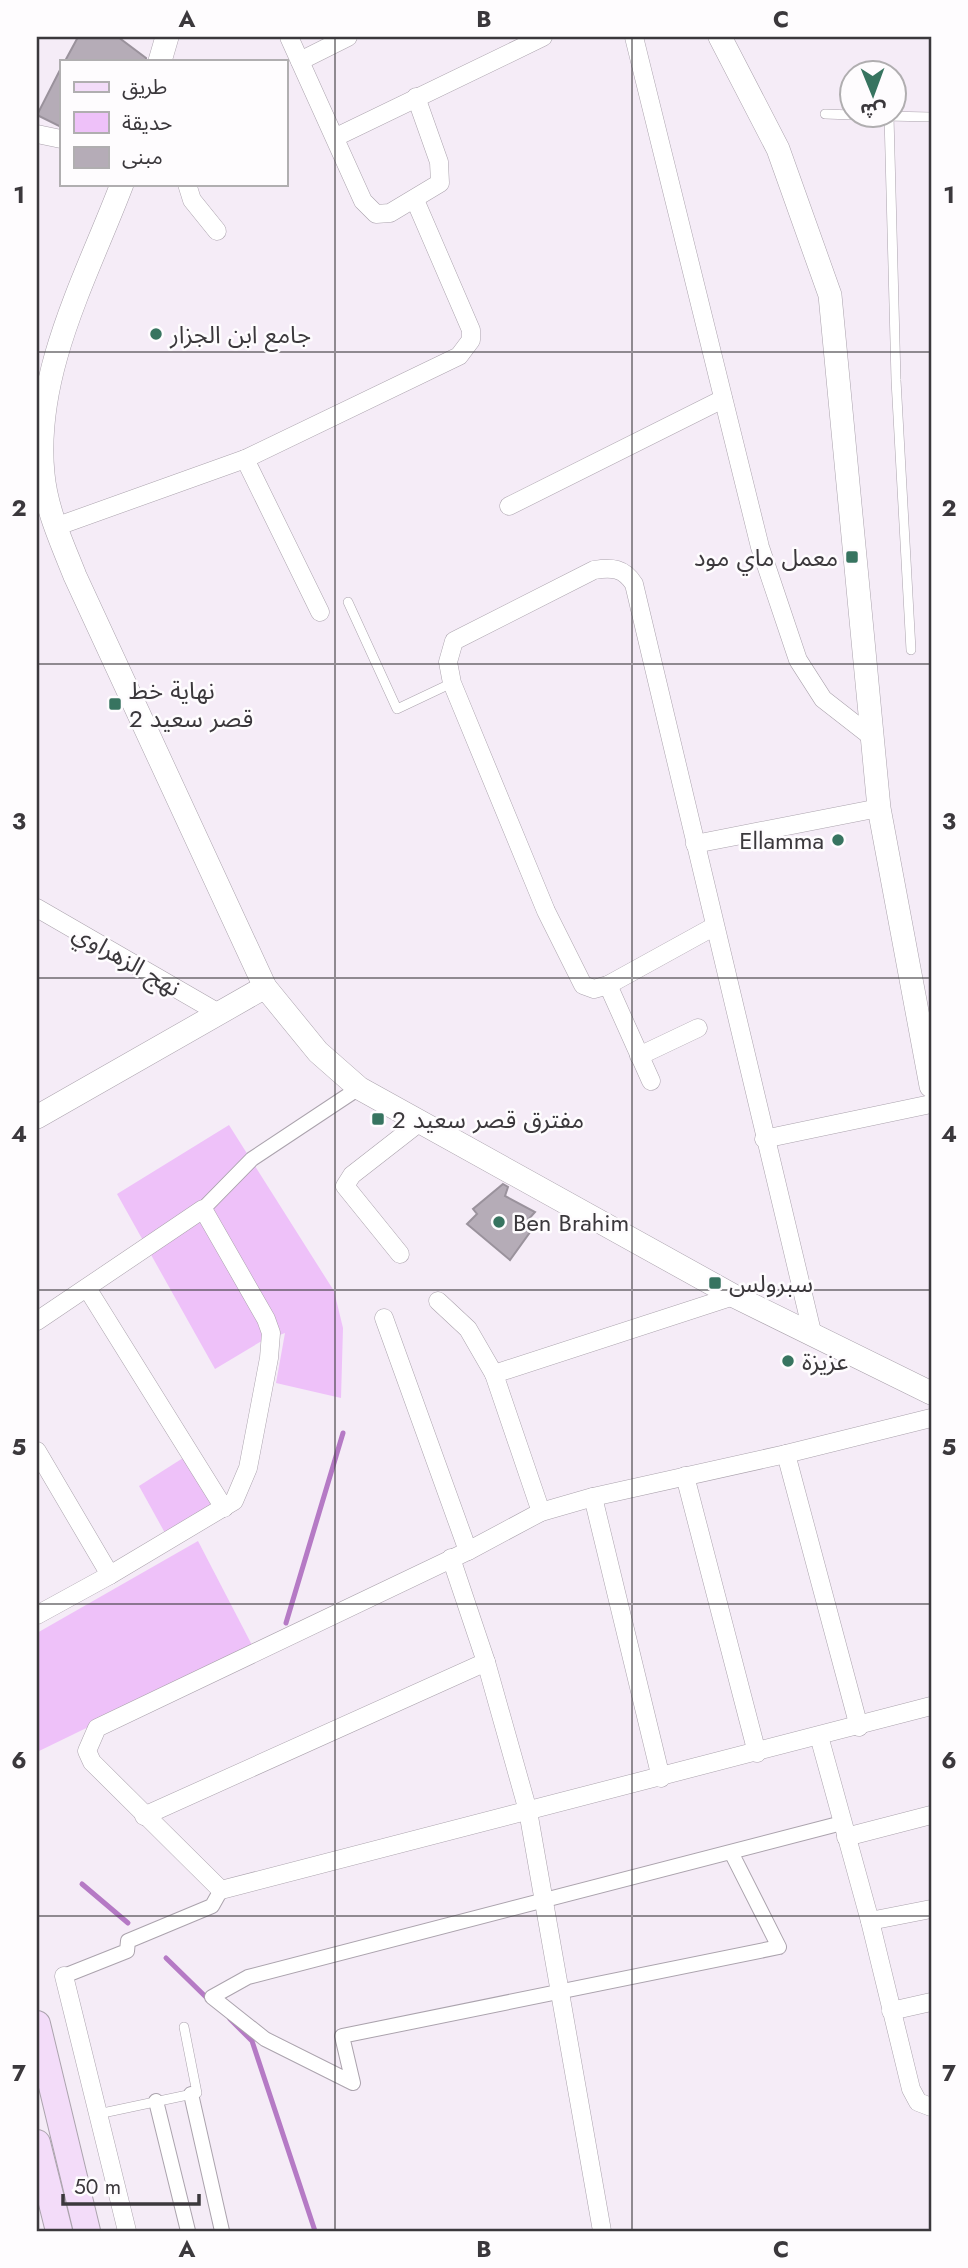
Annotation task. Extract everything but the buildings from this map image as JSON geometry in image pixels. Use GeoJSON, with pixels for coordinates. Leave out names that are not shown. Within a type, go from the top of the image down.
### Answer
{"type":"FeatureCollection","features":[{"type":"Feature","properties":{"kind":"main road"},"geometry":{"type":"LineString","coordinates":[[37,2024],[87,2231]]}},
{"type":"Feature","properties":{"kind":"main road"},"geometry":{"type":"LineString","coordinates":[[37,2143],[59,2231]]}},
{"type":"Feature","properties":{"kind":"street"},"geometry":{"type":"LineString","coordinates":[[160,60],[167,37]]}},
{"type":"Feature","properties":{"kind":"street"},"geometry":{"type":"LineString","coordinates":[[289,37],[369,209],[384,215],[415,200],[440,183],[441,173],[416,97]]}},
{"type":"Feature","properties":{"kind":"street"},"geometry":{"type":"LineString","coordinates":[[300,61],[348,37]]}},
{"type":"Feature","properties":{"kind":"street"},"geometry":{"type":"LineString","coordinates":[[336,137],[543,37]]}},
{"type":"Feature","properties":{"kind":"street"},"geometry":{"type":"LineString","coordinates":[[634,37],[760,547],[797,660],[823,699],[873,738]]}},
{"type":"Feature","properties":{"kind":"street"},"geometry":{"type":"LineString","coordinates":[[720,37],[778,149],[830,295],[879,808],[931,1086]]}},
{"type":"Feature","properties":{"kind":"street"},"geometry":{"type":"LineString","coordinates":[[37,134],[60,139]]}},
{"type":"Feature","properties":{"kind":"street"},"geometry":{"type":"LineString","coordinates":[[121,186],[51,370],[43,428],[43,475],[55,527],[75,576],[265,987],[318,1052],[359,1088],[734,1296],[931,1393]]}},
{"type":"Feature","properties":{"kind":"street"},"geometry":{"type":"LineString","coordinates":[[188,186],[192,200],[217,231]]}},
{"type":"Feature","properties":{"kind":"street"},"geometry":{"type":"LineString","coordinates":[[55,527],[245,459],[449,362],[467,348],[471,330],[415,200]]}},
{"type":"Feature","properties":{"kind":"street"},"geometry":{"type":"LineString","coordinates":[[509,506],[723,399]]}},
{"type":"Feature","properties":{"kind":"street"},"geometry":{"type":"LineString","coordinates":[[245,459],[320,612]]}},
{"type":"Feature","properties":{"kind":"street"},"geometry":{"type":"LineString","coordinates":[[715,926],[608,985],[594,989],[583,985],[546,911],[452,683],[449,651],[454,641],[467,632],[594,570],[609,568],[628,573],[634,584],[715,926],[764,1139],[814,1336]]}},
{"type":"Feature","properties":{"kind":"street"},"geometry":{"type":"LineString","coordinates":[[695,844],[879,808]]}},
{"type":"Feature","properties":{"kind":"street","name":"نهج الزهراوي"},"geometry":{"type":"LineString","coordinates":[[37,908],[217,1012]]}},
{"type":"Feature","properties":{"kind":"street"},"geometry":{"type":"LineString","coordinates":[[608,985],[651,1081]]}},
{"type":"Feature","properties":{"kind":"street"},"geometry":{"type":"LineString","coordinates":[[37,1117],[265,987]]}},
{"type":"Feature","properties":{"kind":"street"},"geometry":{"type":"LineString","coordinates":[[639,1056],[698,1028]]}},
{"type":"Feature","properties":{"kind":"street"},"geometry":{"type":"LineString","coordinates":[[37,1321],[203,1209],[252,1159],[359,1088]]}},
{"type":"Feature","properties":{"kind":"street"},"geometry":{"type":"LineString","coordinates":[[764,1139],[931,1104]]}},
{"type":"Feature","properties":{"kind":"street"},"geometry":{"type":"LineString","coordinates":[[400,1254],[345,1186],[352,1175],[420,1122]]}},
{"type":"Feature","properties":{"kind":"street"},"geometry":{"type":"LineString","coordinates":[[37,1615],[110,1576],[224,1508],[234,1501],[248,1468],[271,1334],[267,1319],[203,1209]]}},
{"type":"Feature","properties":{"kind":"street"},"geometry":{"type":"LineString","coordinates":[[88,1288],[224,1508]]}},
{"type":"Feature","properties":{"kind":"street"},"geometry":{"type":"LineString","coordinates":[[494,1374],[734,1296]]}},
{"type":"Feature","properties":{"kind":"street"},"geometry":{"type":"LineString","coordinates":[[438,1301],[468,1329],[494,1374],[541,1512]]}},
{"type":"Feature","properties":{"kind":"street"},"geometry":{"type":"LineString","coordinates":[[384,1318],[459,1555],[528,1811],[562,1991],[602,2231]]}},
{"type":"Feature","properties":{"kind":"street"},"geometry":{"type":"LineString","coordinates":[[221,1890],[144,1816],[89,1758],[88,1743],[97,1728],[459,1555],[541,1512],[593,1497],[931,1418]]}},
{"type":"Feature","properties":{"kind":"street"},"geometry":{"type":"LineString","coordinates":[[37,1451],[110,1576]]}},
{"type":"Feature","properties":{"kind":"street"},"geometry":{"type":"LineString","coordinates":[[786,1454],[859,1727]]}},
{"type":"Feature","properties":{"kind":"street"},"geometry":{"type":"LineString","coordinates":[[685,1476],[757,1753]]}},
{"type":"Feature","properties":{"kind":"street"},"geometry":{"type":"LineString","coordinates":[[593,1497],[661,1779]]}},
{"type":"Feature","properties":{"kind":"street"},"geometry":{"type":"LineString","coordinates":[[144,1816],[486,1662]]}},
{"type":"Feature","properties":{"kind":"street"},"geometry":{"type":"LineString","coordinates":[[127,2231],[64,1976],[127,1951],[128,1941],[212,1906],[221,1890],[661,1779],[931,1706]]}},
{"type":"Feature","properties":{"kind":"street"},"geometry":{"type":"LineString","coordinates":[[819,1736],[870,1921],[914,2098],[931,2107]]}},
{"type":"Feature","properties":{"kind":"street"},"geometry":{"type":"LineString","coordinates":[[731,1852],[779,1947],[342,2036],[353,2082],[265,2039],[212,1997],[248,1978],[544,1899],[731,1852],[931,1815]]}},
{"type":"Feature","properties":{"kind":"street"},"geometry":{"type":"LineString","coordinates":[[870,1921],[931,1909]]}},
{"type":"Feature","properties":{"kind":"street"},"geometry":{"type":"LineString","coordinates":[[891,2011],[931,2002]]}},
{"type":"Feature","properties":{"kind":"street"},"geometry":{"type":"LineString","coordinates":[[191,2094],[222,2231]]}},
{"type":"Feature","properties":{"kind":"street"},"geometry":{"type":"LineString","coordinates":[[156,2101],[188,2231]]}},
{"type":"Feature","properties":{"kind":"lane"},"geometry":{"type":"LineString","coordinates":[[825,114],[838,114]]}},
{"type":"Feature","properties":{"kind":"lane"},"geometry":{"type":"LineString","coordinates":[[908,116],[931,117]]}},
{"type":"Feature","properties":{"kind":"lane"},"geometry":{"type":"LineString","coordinates":[[887,130],[896,380],[911,650]]}},
{"type":"Feature","properties":{"kind":"lane"},"geometry":{"type":"LineString","coordinates":[[348,602],[397,709],[452,683]]}},
{"type":"Feature","properties":{"kind":"lane"},"geometry":{"type":"LineString","coordinates":[[98,2115],[197,2092],[184,2028]]}},
{"type":"Feature","properties":{"kind":"green space"},"geometry":{"type":"Polygon","coordinates":[[[229,1125],[334,1291],[343,1328],[341,1398],[276,1383],[285,1333],[260,1342],[215,1369],[117,1194],[229,1125]]]}},
{"type":"Feature","properties":{"kind":"green space"},"geometry":{"type":"Polygon","coordinates":[[[183,1458],[212,1505],[165,1533],[139,1486],[183,1458]]]}},
{"type":"Feature","properties":{"kind":"green space"},"geometry":{"type":"Polygon","coordinates":[[[198,1541],[253,1647],[37,1752],[37,1633],[198,1541]]]}},
{"type":"Feature","properties":{"kind":"waterway"},"geometry":{"type":"LineString","coordinates":[[286,1623],[343,1433]]}},
{"type":"Feature","properties":{"kind":"waterway"},"geometry":{"type":"LineString","coordinates":[[82,1884],[128,1923]]}},
{"type":"Feature","properties":{"kind":"waterway"},"geometry":{"type":"LineString","coordinates":[[166,1958],[210,2001]]}},
{"type":"Feature","properties":{"kind":"waterway"},"geometry":{"type":"LineString","coordinates":[[230,2019],[252,2041],[315,2231]]}},
{"type":"Feature","properties":{"kind":"place","name":"جامع ابن الجزار"},"geometry":{"type":"Point","coordinates":[156,334]}},
{"type":"Feature","properties":{"kind":"place","name":"معمل ماي مود"},"geometry":{"type":"Point","coordinates":[852,557]}},
{"type":"Feature","properties":{"kind":"place","name":"نهاية خط قصر سعيد 2"},"geometry":{"type":"Point","coordinates":[115,704]}},
{"type":"Feature","properties":{"kind":"place","name":"Ellamma"},"geometry":{"type":"Point","coordinates":[838,840]}},
{"type":"Feature","properties":{"kind":"place","name":"مفترق قصر سعيد 2"},"geometry":{"type":"Point","coordinates":[378,1119]}},
{"type":"Feature","properties":{"kind":"place","name":"Ben Brahim"},"geometry":{"type":"Point","coordinates":[499,1222]}},
{"type":"Feature","properties":{"kind":"place","name":"سبرولس"},"geometry":{"type":"Point","coordinates":[715,1283]}},
{"type":"Feature","properties":{"kind":"place","name":"عزيزة"},"geometry":{"type":"Point","coordinates":[788,1361]}}]}
